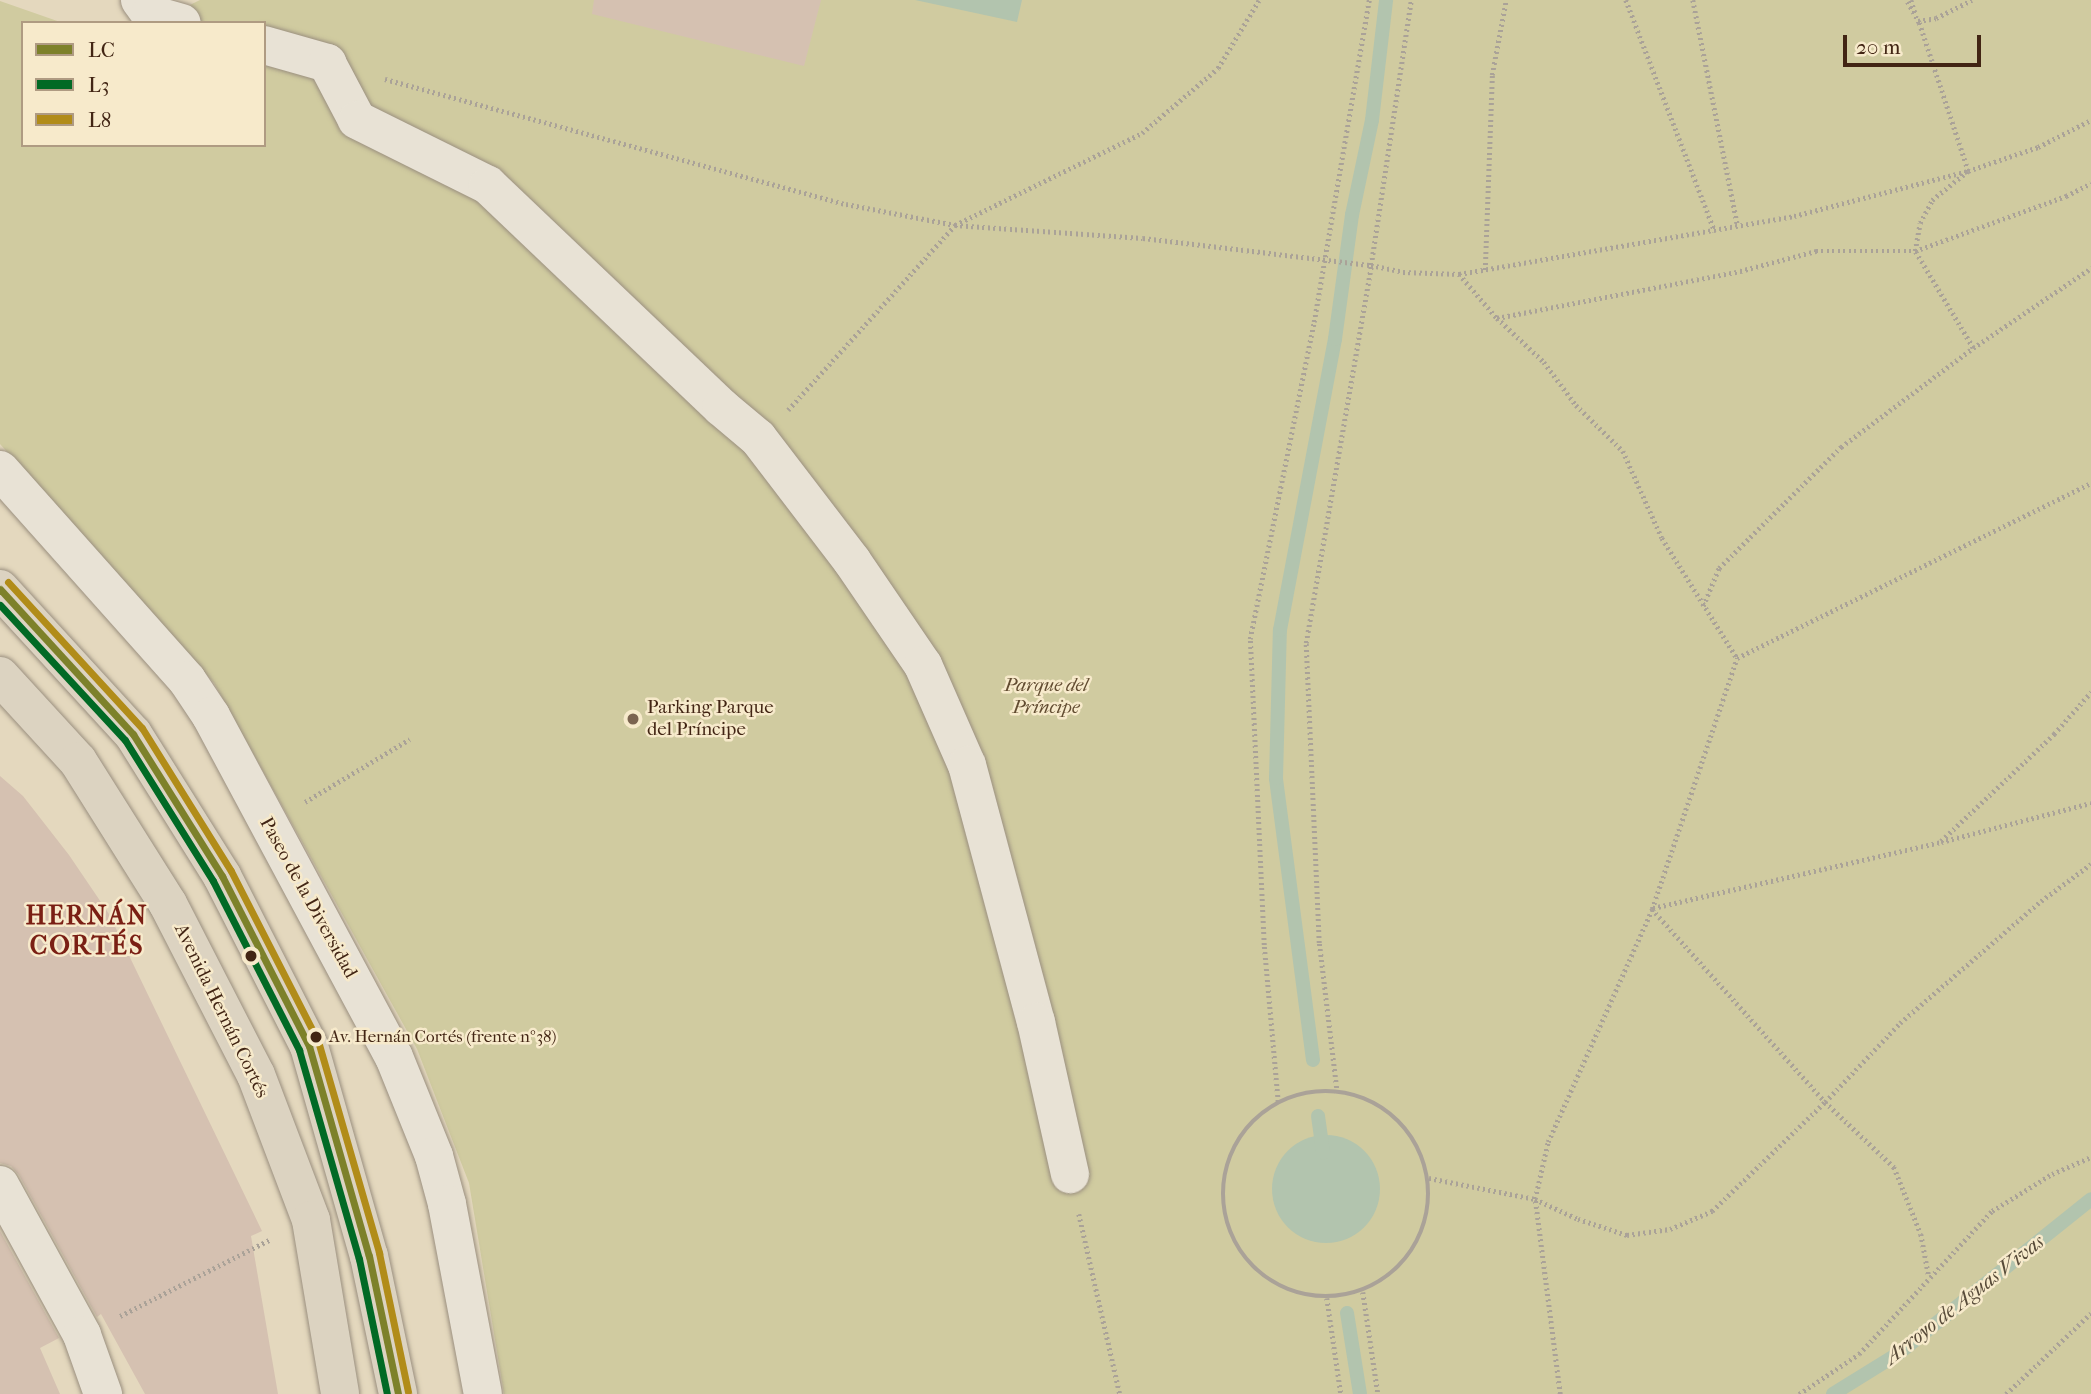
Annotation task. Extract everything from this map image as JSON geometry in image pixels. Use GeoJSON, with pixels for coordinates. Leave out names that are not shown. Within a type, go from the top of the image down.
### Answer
{"type":"FeatureCollection","features":[{"type":"Feature","properties":{"kind":"main road"},"geometry":{"type":"LineString","coordinates":[[0,589],[133,734],[222,876],[309,1046],[369,1256],[398,1394]]}},
{"type":"Feature","properties":{"kind":"main road","name":"Avenida Hernán Cortés"},"geometry":{"type":"LineString","coordinates":[[0,676],[78,761],[168,904],[256,1075],[311,1220],[341,1394]]}},
{"type":"Feature","properties":{"kind":"street"},"geometry":{"type":"LineString","coordinates":[[140,0],[150,14],[175,21]]}},
{"type":"Feature","properties":{"kind":"street"},"geometry":{"type":"LineString","coordinates":[[266,46],[327,63],[357,120],[488,185],[721,407],[758,438],[852,561],[923,665],[967,765],[1036,1022],[1070,1174]]}},
{"type":"Feature","properties":{"kind":"street","name":"Paseo de la Diversidad"},"geometry":{"type":"LineString","coordinates":[[0,470],[187,680],[211,716],[394,1057],[434,1156],[459,1257],[483,1394]]}},
{"type":"Feature","properties":{"kind":"street"},"geometry":{"type":"LineString","coordinates":[[0,1185],[82,1335],[103,1394]]}},
{"type":"Feature","properties":{"kind":"path"},"geometry":{"type":"LineString","coordinates":[[803,396],[955,225],[1142,133],[1218,68],[1259,0]]}},
{"type":"Feature","properties":{"kind":"path"},"geometry":{"type":"LineString","coordinates":[[1278,1102],[1264,945],[1250,639],[1327,260],[1369,0]]}},
{"type":"Feature","properties":{"kind":"path"},"geometry":{"type":"LineString","coordinates":[[1337,1093],[1319,943],[1306,643],[1371,265],[1411,0]]}},
{"type":"Feature","properties":{"kind":"path"},"geometry":{"type":"LineString","coordinates":[[1485,270],[1492,75],[1506,0]]}},
{"type":"Feature","properties":{"kind":"path"},"geometry":{"type":"LineString","coordinates":[[1626,0],[1715,232]]}},
{"type":"Feature","properties":{"kind":"path"},"geometry":{"type":"LineString","coordinates":[[1693,0],[1738,227]]}},
{"type":"Feature","properties":{"kind":"path"},"geometry":{"type":"LineString","coordinates":[[1910,0],[1968,171]]}},
{"type":"Feature","properties":{"kind":"path"},"geometry":{"type":"LineString","coordinates":[[1919,23],[1972,0]]}},
{"type":"Feature","properties":{"kind":"path"},"geometry":{"type":"LineString","coordinates":[[327,63],[846,204],[955,225],[1143,238],[1371,265],[1403,272],[1458,274],[1738,227],[1968,171],[2038,147],[2091,120]]}},
{"type":"Feature","properties":{"kind":"path"},"geometry":{"type":"LineString","coordinates":[[1968,171],[1933,200],[1920,223],[1915,251],[1973,348]]}},
{"type":"Feature","properties":{"kind":"path"},"geometry":{"type":"LineString","coordinates":[[1497,318],[1740,271],[1816,251],[1915,251],[2066,196],[2091,183]]}},
{"type":"Feature","properties":{"kind":"path"},"geometry":{"type":"LineString","coordinates":[[1703,606],[1719,568],[1841,447],[1973,348],[2091,268]]}},
{"type":"Feature","properties":{"kind":"path"},"geometry":{"type":"LineString","coordinates":[[1458,274],[1497,318],[1544,362],[1576,405],[1623,451],[1662,538],[1737,658]]}},
{"type":"Feature","properties":{"kind":"path"},"geometry":{"type":"LineString","coordinates":[[1560,1394],[1535,1199],[1548,1142],[1652,909],[1737,658],[2091,483]]}},
{"type":"Feature","properties":{"kind":"path"},"geometry":{"type":"LineString","coordinates":[[1941,842],[2054,734],[2091,692]]}},
{"type":"Feature","properties":{"kind":"path"},"geometry":{"type":"LineString","coordinates":[[270,830],[286,813],[410,739]]}},
{"type":"Feature","properties":{"kind":"path"},"geometry":{"type":"LineString","coordinates":[[1652,909],[1941,842],[2091,803]]}},
{"type":"Feature","properties":{"kind":"path"},"geometry":{"type":"LineString","coordinates":[[1429,1178],[1535,1199],[1627,1235],[1670,1229],[1712,1210],[1825,1102],[1900,1023],[2041,901],[2091,864]]}},
{"type":"Feature","properties":{"kind":"path"},"geometry":{"type":"LineString","coordinates":[[1652,909],[1825,1102],[1894,1167],[1921,1234],[1928,1277]]}},
{"type":"Feature","properties":{"kind":"path"},"geometry":{"type":"LineString","coordinates":[[1312,1091],[1337,1093],[1360,1096],[1391,1113],[1417,1144],[1429,1178],[1429,1207],[1419,1241],[1397,1270],[1363,1292],[1327,1298],[1298,1295],[1265,1279],[1239,1253],[1229,1234],[1222,1199],[1228,1157],[1249,1124],[1278,1102],[1312,1091]]}},
{"type":"Feature","properties":{"kind":"path"},"geometry":{"type":"LineString","coordinates":[[1799,1394],[1858,1354],[1992,1211],[2052,1174],[2091,1157]]}},
{"type":"Feature","properties":{"kind":"path"},"geometry":{"type":"LineString","coordinates":[[1070,1174],[1120,1394]]}},
{"type":"Feature","properties":{"kind":"path"},"geometry":{"type":"LineString","coordinates":[[82,1335],[311,1220]]}},
{"type":"Feature","properties":{"kind":"path"},"geometry":{"type":"LineString","coordinates":[[1363,1292],[1378,1394]]}},
{"type":"Feature","properties":{"kind":"path"},"geometry":{"type":"LineString","coordinates":[[1327,1298],[1341,1394]]}},
{"type":"Feature","properties":{"kind":"path"},"geometry":{"type":"LineString","coordinates":[[2006,1394],[2091,1313]]}},
{"type":"Feature","properties":{"kind":"green space","name":"Parque del Príncipe"},"geometry":{"type":"Polygon","coordinates":[[[200,0],[2091,0],[2091,1394],[504,1394],[469,1183],[417,1049],[214,683],[0,444],[0,1],[57,21],[21,21],[21,147],[266,147],[266,21],[157,21],[200,0]]]}},
{"type":"Feature","properties":{"kind":"shaded area"},"geometry":{"type":"Polygon","coordinates":[[[915,0],[1022,0],[1017,22],[915,0]]]}},
{"type":"Feature","properties":{"kind":"shaded area"},"geometry":{"type":"Polygon","coordinates":[[[1326,1135],[1356,1144],[1364,1151],[1371,1159],[1380,1189],[1371,1219],[1364,1227],[1356,1234],[1326,1243],[1296,1234],[1288,1227],[1281,1219],[1272,1189],[1281,1159],[1288,1151],[1296,1144],[1326,1135]]]}},
{"type":"Feature","properties":{"kind":"building"},"geometry":{"type":"Polygon","coordinates":[[[594,0],[821,0],[804,66],[592,14],[594,0]]]}},
{"type":"Feature","properties":{"kind":"building"},"geometry":{"type":"Polygon","coordinates":[[[0,776],[23,796],[69,855],[109,914],[262,1231],[251,1236],[278,1394],[145,1394],[101,1314],[97,1317],[19,1175],[11,1166],[0,1163],[0,776]]]}},
{"type":"Feature","properties":{"kind":"building"},"geometry":{"type":"Polygon","coordinates":[[[0,1231],[59,1338],[40,1348],[60,1394],[0,1394],[0,1231]]]}},
{"type":"Feature","properties":{"kind":"waterway"},"geometry":{"type":"LineString","coordinates":[[1313,1060],[1276,778],[1280,630],[1335,339],[1352,215],[1372,120],[1386,0]]}},
{"type":"Feature","properties":{"kind":"waterway"},"geometry":{"type":"LineString","coordinates":[[1318,1116],[1323,1153]]}},
{"type":"Feature","properties":{"kind":"waterway","name":"Arroyo de Aguas Vivas"},"geometry":{"type":"LineString","coordinates":[[1833,1394],[1899,1353],[2091,1199]]}},
{"type":"Feature","properties":{"kind":"waterway"},"geometry":{"type":"LineString","coordinates":[[1347,1313],[1360,1394]]}},
{"type":"Feature","properties":{"kind":"transit line","name":"L8"},"geometry":{"type":"LineString","coordinates":[[8,582],[142,728],[231,871],[318,1041],[379,1253],[408,1392]]}},
{"type":"Feature","properties":{"kind":"transit line","name":"LC"},"geometry":{"type":"LineString","coordinates":[[0,589],[133,734],[222,876],[309,1046],[369,1256],[398,1394]]}},
{"type":"Feature","properties":{"kind":"transit line","name":"L3"},"geometry":{"type":"LineString","coordinates":[[0,605],[125,740],[213,881],[299,1050],[359,1259],[387,1394]]}},
{"type":"Feature","properties":{"kind":"place","name":"Parking Parque del Príncipe"},"geometry":{"type":"Point","coordinates":[633,719]}},
{"type":"Feature","properties":{"kind":"place","name":"Av. Hernán Cortés (frente nº38)"},"geometry":{"type":"Point","coordinates":[316,1037]}},
{"type":"Feature","properties":{"kind":"district","name":"HERNÁN CORTÉS"},"geometry":{"type":"Point","coordinates":[87,931]}}]}
